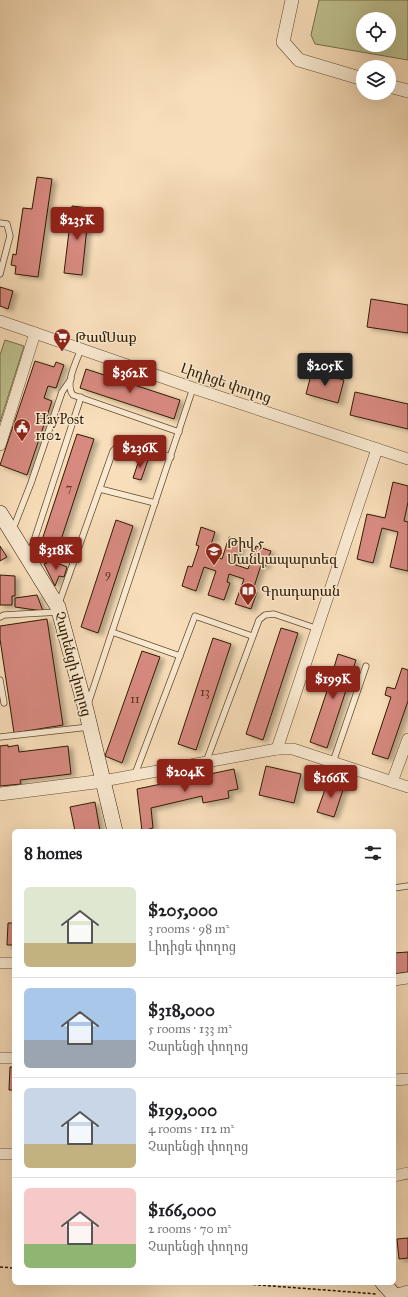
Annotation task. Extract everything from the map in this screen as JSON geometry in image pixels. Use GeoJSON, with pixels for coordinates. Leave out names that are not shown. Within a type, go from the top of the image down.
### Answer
{"type":"FeatureCollection","features":[{"type":"Feature","properties":{"kind":"main road","name":"Չարենցի փողոց"},"geometry":{"type":"LineString","coordinates":[[0,513],[59,609],[86,710],[115,829]]}},
{"type":"Feature","properties":{"kind":"main road"},"geometry":{"type":"LineString","coordinates":[[386,1285],[399,1295]]}},
{"type":"Feature","properties":{"kind":"street"},"geometry":{"type":"LineString","coordinates":[[292,0],[283,42],[299,60],[356,76]]}},
{"type":"Feature","properties":{"kind":"street"},"geometry":{"type":"LineString","coordinates":[[396,87],[408,90]]}},
{"type":"Feature","properties":{"kind":"street","name":"Լիդիցե փողոց"},"geometry":{"type":"LineString","coordinates":[[0,321],[193,388],[408,458]]}},
{"type":"Feature","properties":{"kind":"street"},"geometry":{"type":"LineString","coordinates":[[0,445],[35,333]]}},
{"type":"Feature","properties":{"kind":"street"},"geometry":{"type":"LineString","coordinates":[[277,749],[377,449]]}},
{"type":"Feature","properties":{"kind":"street"},"geometry":{"type":"LineString","coordinates":[[392,782],[408,739]]}},
{"type":"Feature","properties":{"kind":"street"},"geometry":{"type":"LineString","coordinates":[[0,794],[103,780],[277,749],[293,749],[408,787]]}},
{"type":"Feature","properties":{"kind":"street"},"geometry":{"type":"LineString","coordinates":[[0,963],[12,963]]}},
{"type":"Feature","properties":{"kind":"street"},"geometry":{"type":"LineString","coordinates":[[396,980],[408,978]]}},
{"type":"Feature","properties":{"kind":"street"},"geometry":{"type":"LineString","coordinates":[[0,1058],[12,1058]]}},
{"type":"Feature","properties":{"kind":"street"},"geometry":{"type":"LineString","coordinates":[[396,1080],[408,1078]]}},
{"type":"Feature","properties":{"kind":"street"},"geometry":{"type":"LineString","coordinates":[[0,1154],[12,1154]]}},
{"type":"Feature","properties":{"kind":"street"},"geometry":{"type":"LineString","coordinates":[[396,1176],[408,1173]]}},
{"type":"Feature","properties":{"kind":"lane"},"geometry":{"type":"LineString","coordinates":[[0,223],[7,224],[10,236],[0,274]]}},
{"type":"Feature","properties":{"kind":"lane"},"geometry":{"type":"LineString","coordinates":[[12,532],[31,483],[62,392],[70,379],[81,349]]}},
{"type":"Feature","properties":{"kind":"lane"},"geometry":{"type":"LineString","coordinates":[[70,379],[69,386],[73,395],[179,432]]}},
{"type":"Feature","properties":{"kind":"lane"},"geometry":{"type":"LineString","coordinates":[[86,710],[193,388]]}},
{"type":"Feature","properties":{"kind":"lane"},"geometry":{"type":"LineString","coordinates":[[28,558],[81,397]]}},
{"type":"Feature","properties":{"kind":"lane"},"geometry":{"type":"LineString","coordinates":[[0,618],[4,616],[59,609],[113,451],[121,442],[171,457]]}},
{"type":"Feature","properties":{"kind":"lane"},"geometry":{"type":"LineString","coordinates":[[100,489],[156,503]]}},
{"type":"Feature","properties":{"kind":"lane"},"geometry":{"type":"LineString","coordinates":[[206,762],[259,620],[265,615],[274,614],[318,629]]}},
{"type":"Feature","properties":{"kind":"lane"},"geometry":{"type":"LineString","coordinates":[[135,774],[195,616],[252,636]]}},
{"type":"Feature","properties":{"kind":"lane"},"geometry":{"type":"LineString","coordinates":[[112,632],[180,656]]}},
{"type":"Feature","properties":{"kind":"lane"},"geometry":{"type":"LineString","coordinates":[[333,762],[366,666]]}},
{"type":"Feature","properties":{"kind":"lane"},"geometry":{"type":"LineString","coordinates":[[0,680],[4,703]]}},
{"type":"Feature","properties":{"kind":"lane"},"geometry":{"type":"LineString","coordinates":[[0,737],[90,727]]}},
{"type":"Feature","properties":{"kind":"lane"},"geometry":{"type":"LineString","coordinates":[[396,888],[408,886]]}},
{"type":"Feature","properties":{"kind":"path"},"geometry":{"type":"LineString","coordinates":[[0,1267],[12,1268]]}},
{"type":"Feature","properties":{"kind":"path"},"geometry":{"type":"LineString","coordinates":[[261,1285],[399,1295]]}},
{"type":"Feature","properties":{"kind":"green space"},"geometry":{"type":"Polygon","coordinates":[[[319,0],[408,0],[408,60],[362,52],[396,52],[396,12],[356,12],[356,51],[315,44],[311,35],[319,0]]]}},
{"type":"Feature","properties":{"kind":"green space"},"geometry":{"type":"Polygon","coordinates":[[[5,340],[24,346],[0,422],[0,355],[5,340]]]}},
{"type":"Feature","properties":{"kind":"building"},"geometry":{"type":"Polygon","coordinates":[[[37,177],[52,179],[38,277],[15,274],[16,266],[11,265],[13,254],[16,255],[23,208],[32,209],[37,177]]]}},
{"type":"Feature","properties":{"kind":"building"},"geometry":{"type":"Polygon","coordinates":[[[72,206],[89,208],[82,275],[64,273],[72,206]]]}},
{"type":"Feature","properties":{"kind":"building"},"geometry":{"type":"Polygon","coordinates":[[[0,287],[13,291],[8,309],[0,306],[0,287]]]}},
{"type":"Feature","properties":{"kind":"building"},"geometry":{"type":"Polygon","coordinates":[[[371,299],[408,305],[408,333],[367,327],[371,299]]]}},
{"type":"Feature","properties":{"kind":"building"},"geometry":{"type":"Polygon","coordinates":[[[35,361],[54,367],[56,362],[64,365],[56,388],[48,386],[44,398],[52,401],[27,475],[0,465],[35,361]]]}},
{"type":"Feature","properties":{"kind":"building"},"geometry":{"type":"Polygon","coordinates":[[[86,369],[180,400],[174,419],[80,388],[86,369]]]}},
{"type":"Feature","properties":{"kind":"building"},"geometry":{"type":"Polygon","coordinates":[[[312,371],[344,380],[338,403],[306,394],[312,371]]]}},
{"type":"Feature","properties":{"kind":"building"},"geometry":{"type":"Polygon","coordinates":[[[355,392],[408,404],[408,429],[350,415],[355,392]]]}},
{"type":"Feature","properties":{"kind":"building"},"geometry":{"type":"Polygon","coordinates":[[[77,434],[94,439],[59,546],[42,540],[77,434]]]}},
{"type":"Feature","properties":{"kind":"building"},"geometry":{"type":"Polygon","coordinates":[[[140,457],[148,460],[141,480],[133,478],[140,457]]]}},
{"type":"Feature","properties":{"kind":"building"},"geometry":{"type":"Polygon","coordinates":[[[393,482],[408,486],[408,502],[404,521],[408,522],[408,571],[390,567],[398,532],[382,528],[373,563],[357,559],[367,514],[385,518],[393,482]]]}},
{"type":"Feature","properties":{"kind":"building"},"geometry":{"type":"Polygon","coordinates":[[[116,520],[133,526],[98,633],[81,627],[116,520]]]}},
{"type":"Feature","properties":{"kind":"building"},"geometry":{"type":"Polygon","coordinates":[[[201,527],[215,532],[208,554],[222,559],[229,537],[243,541],[233,564],[248,569],[256,546],[271,551],[265,567],[261,565],[253,590],[257,592],[251,609],[235,604],[244,579],[229,574],[227,582],[230,583],[224,600],[208,595],[216,571],[204,567],[196,591],[182,586],[188,566],[192,567],[199,546],[196,545],[201,527]]]}},
{"type":"Feature","properties":{"kind":"building"},"geometry":{"type":"Polygon","coordinates":[[[0,546],[7,557],[0,561],[0,546]]]}},
{"type":"Feature","properties":{"kind":"building"},"geometry":{"type":"Polygon","coordinates":[[[52,561],[67,567],[64,577],[59,576],[55,586],[44,564],[52,561]]]}},
{"type":"Feature","properties":{"kind":"building"},"geometry":{"type":"Polygon","coordinates":[[[0,575],[15,576],[15,596],[12,596],[12,605],[0,605],[0,575]]]}},
{"type":"Feature","properties":{"kind":"building"},"geometry":{"type":"Polygon","coordinates":[[[37,595],[43,611],[15,607],[15,598],[37,595]]]}},
{"type":"Feature","properties":{"kind":"building"},"geometry":{"type":"Polygon","coordinates":[[[47,619],[63,725],[14,733],[0,639],[0,626],[47,619]]]}},
{"type":"Feature","properties":{"kind":"building"},"geometry":{"type":"Polygon","coordinates":[[[281,628],[298,633],[263,740],[246,734],[281,628]]]}},
{"type":"Feature","properties":{"kind":"building"},"geometry":{"type":"Polygon","coordinates":[[[213,638],[231,644],[196,750],[178,744],[213,638]]]}},
{"type":"Feature","properties":{"kind":"building"},"geometry":{"type":"Polygon","coordinates":[[[142,651],[160,657],[122,763],[105,756],[142,651]]]}},
{"type":"Feature","properties":{"kind":"building"},"geometry":{"type":"Polygon","coordinates":[[[338,654],[356,660],[327,748],[310,742],[331,679],[324,676],[326,669],[333,671],[338,654]]]}},
{"type":"Feature","properties":{"kind":"building"},"geometry":{"type":"Polygon","coordinates":[[[402,668],[408,670],[408,701],[388,759],[372,754],[391,697],[385,695],[387,687],[395,689],[402,668]]]}},
{"type":"Feature","properties":{"kind":"building"},"geometry":{"type":"Polygon","coordinates":[[[8,745],[8,747],[18,745],[19,752],[68,746],[71,774],[20,780],[21,784],[0,786],[0,746],[8,745]]]}},
{"type":"Feature","properties":{"kind":"building"},"geometry":{"type":"Polygon","coordinates":[[[266,766],[301,774],[294,803],[259,795],[266,766]]]}},
{"type":"Feature","properties":{"kind":"building"},"geometry":{"type":"Polygon","coordinates":[[[234,769],[238,789],[228,791],[229,798],[203,803],[202,796],[151,808],[153,828],[142,829],[137,789],[234,769]]]}},
{"type":"Feature","properties":{"kind":"building"},"geometry":{"type":"Polygon","coordinates":[[[328,781],[344,787],[334,817],[317,812],[328,781]]]}},
{"type":"Feature","properties":{"kind":"building"},"geometry":{"type":"Polygon","coordinates":[[[95,802],[100,829],[75,829],[70,807],[95,802]]]}},
{"type":"Feature","properties":{"kind":"building"},"geometry":{"type":"Polygon","coordinates":[[[8,923],[12,923],[12,945],[7,945],[8,923]]]}},
{"type":"Feature","properties":{"kind":"building"},"geometry":{"type":"Polygon","coordinates":[[[408,952],[408,972],[396,974],[396,953],[408,952]]]}},
{"type":"Feature","properties":{"kind":"building"},"geometry":{"type":"Polygon","coordinates":[[[10,1067],[12,1067],[12,1090],[9,1090],[10,1067]]]}},
{"type":"Feature","properties":{"kind":"building"},"geometry":{"type":"Polygon","coordinates":[[[408,1238],[408,1258],[399,1259],[397,1239],[408,1238]]]}},
{"type":"Feature","properties":{"kind":"place","name":"ԹամՍաք"},"geometry":{"type":"Point","coordinates":[62,352]}},
{"type":"Feature","properties":{"kind":"place","name":"HayPost 1102"},"geometry":{"type":"Point","coordinates":[22,442]}},
{"type":"Feature","properties":{"kind":"place","name":"Թիվ 5 Մանկապարտեզ"},"geometry":{"type":"Point","coordinates":[214,566]}},
{"type":"Feature","properties":{"kind":"place","name":"Գրադարան"},"geometry":{"type":"Point","coordinates":[248,606]}}]}
